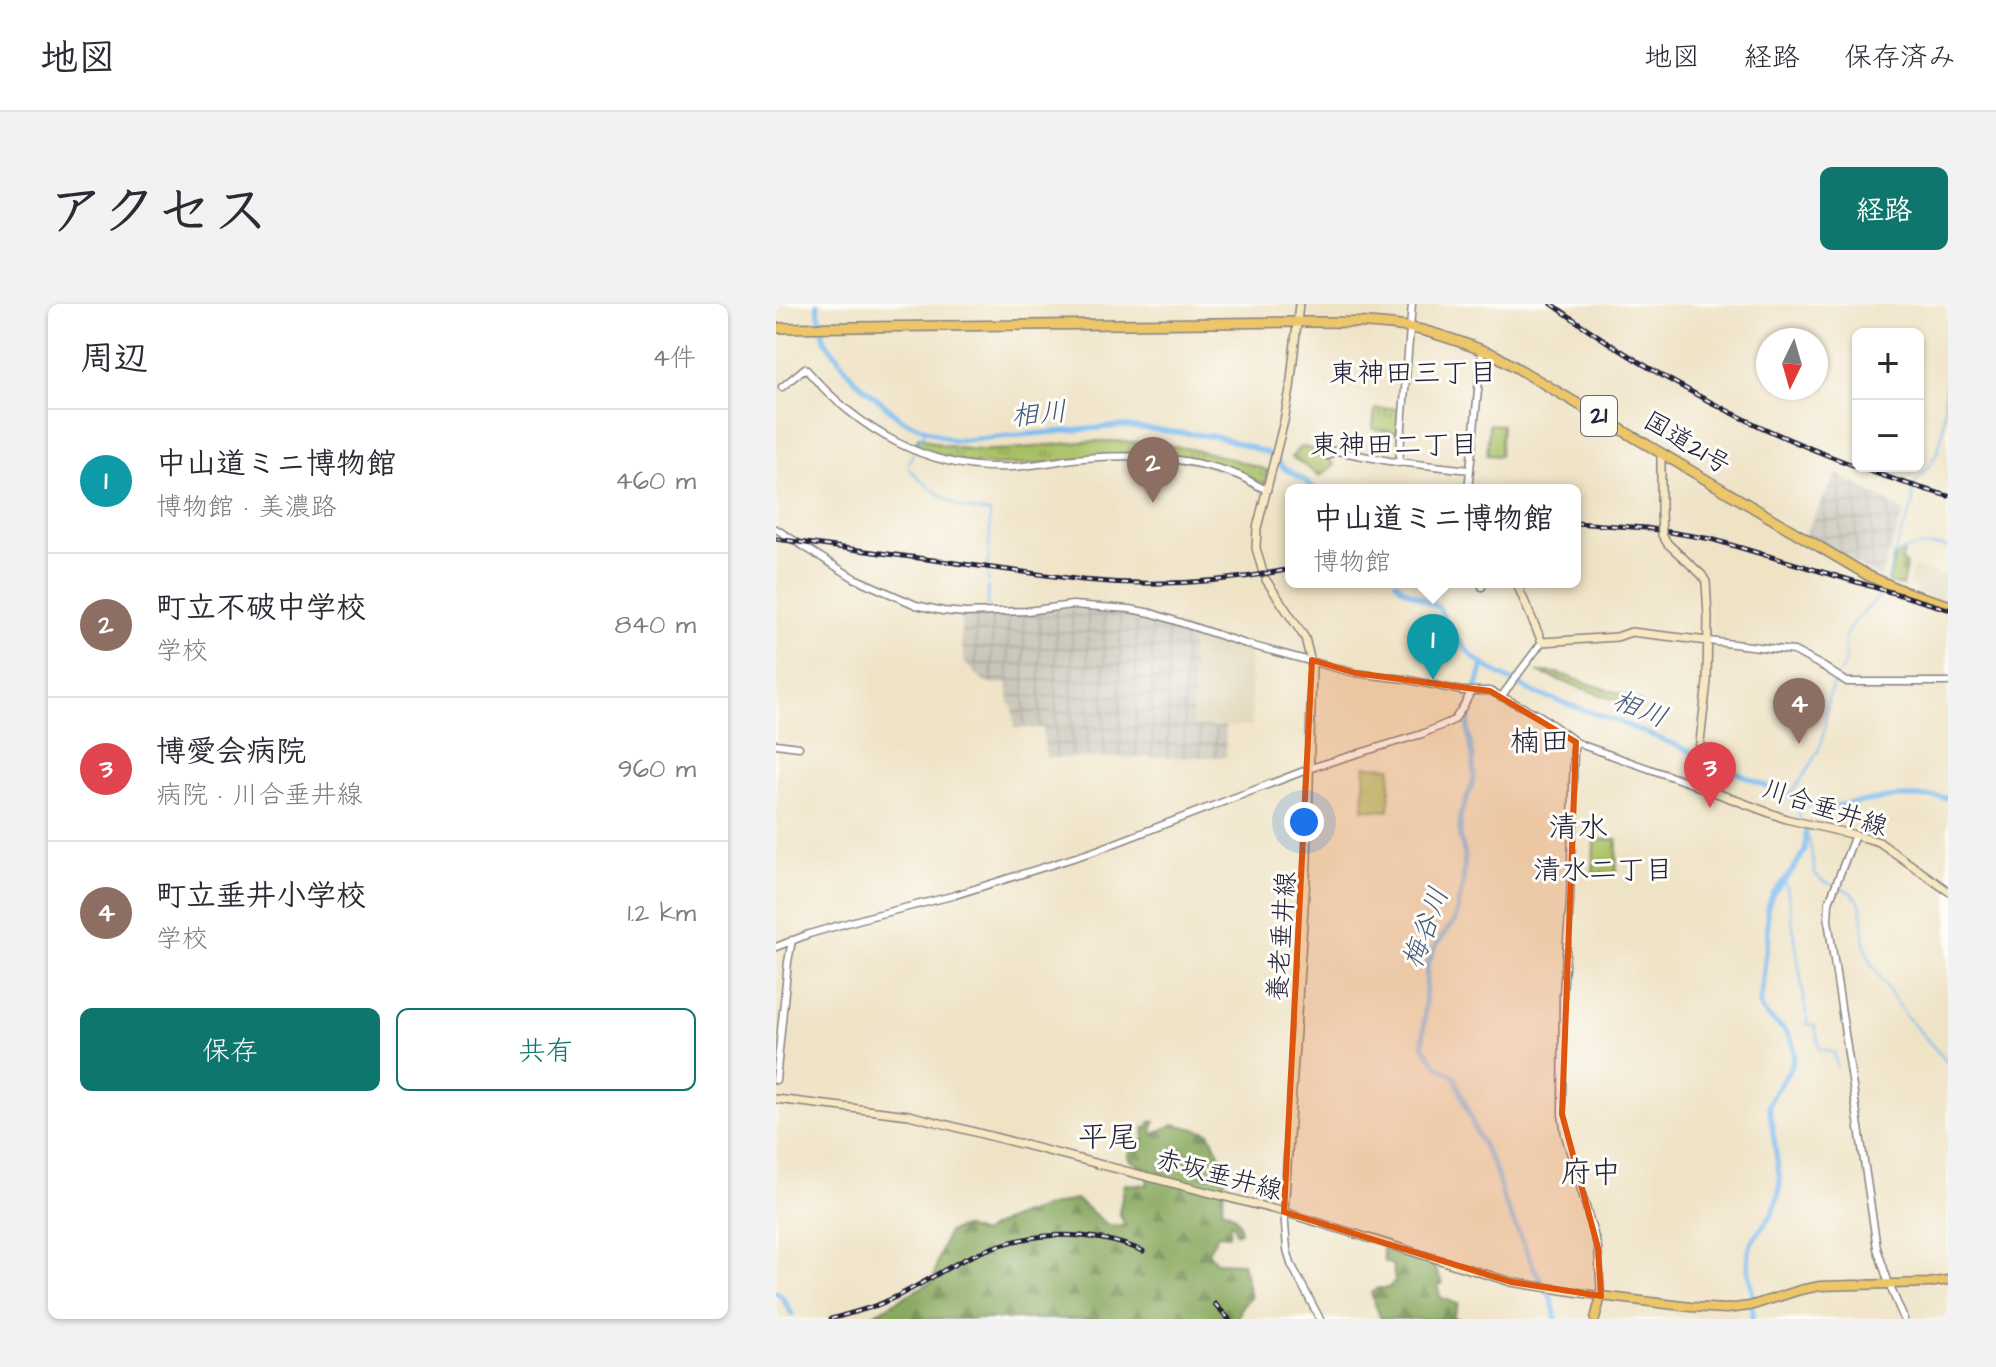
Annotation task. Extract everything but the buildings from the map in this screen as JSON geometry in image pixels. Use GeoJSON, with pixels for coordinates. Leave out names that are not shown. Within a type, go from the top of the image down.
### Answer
{"type":"FeatureCollection","features":[{"type":"Feature","properties":{"kind":"highway","name":"国道21号"},"geometry":{"type":"LineString","coordinates":[[776,328],[1361,322],[1436,334],[1512,364],[1869,576],[1905,592],[1948,605]]}},
{"type":"Feature","properties":{"kind":"main road","name":"養老垂井線"},"geometry":{"type":"LineString","coordinates":[[1284,1212],[1305,908],[1312,660],[1305,638],[1264,576],[1257,555],[1256,536],[1290,389],[1299,304]]}},
{"type":"Feature","properties":{"kind":"main road"},"geometry":{"type":"LineString","coordinates":[[1661,453],[1662,535],[1705,580],[1707,598],[1706,697],[1696,784]]}},
{"type":"Feature","properties":{"kind":"main road"},"geometry":{"type":"LineString","coordinates":[[1519,588],[1542,642],[1617,637],[1629,632],[1708,641]]}},
{"type":"Feature","properties":{"kind":"main road","name":"川合垂井線"},"geometry":{"type":"LineString","coordinates":[[1696,784],[1799,823],[1879,842],[1948,891]]}},
{"type":"Feature","properties":{"kind":"main road","name":"赤坂垂井線"},"geometry":{"type":"LineString","coordinates":[[776,1099],[909,1115],[1284,1212],[1511,1282],[1601,1296]]}},
{"type":"Feature","properties":{"kind":"main road"},"geometry":{"type":"LineString","coordinates":[[1595,1319],[1601,1296],[1720,1310],[1750,1306],[1820,1286],[1948,1280]]}},
{"type":"Feature","properties":{"kind":"street"},"geometry":{"type":"LineString","coordinates":[[1399,463],[1412,304]]}},
{"type":"Feature","properties":{"kind":"street"},"geometry":{"type":"LineString","coordinates":[[1469,484],[1482,350]]}},
{"type":"Feature","properties":{"kind":"street"},"geometry":{"type":"LineString","coordinates":[[782,387],[805,368],[839,404],[869,426],[922,455],[952,463],[1011,467],[1109,457],[1163,458],[1225,471],[1267,487]]}},
{"type":"Feature","properties":{"kind":"street"},"geometry":{"type":"LineString","coordinates":[[1328,456],[1337,451],[1399,463],[1470,470]]}},
{"type":"Feature","properties":{"kind":"street"},"geometry":{"type":"LineString","coordinates":[[776,529],[854,578],[916,605],[965,613],[1027,611],[1072,605],[1151,613],[1214,635],[1343,670],[1490,691],[1539,715],[1576,742],[1696,784]]}},
{"type":"Feature","properties":{"kind":"street"},"geometry":{"type":"LineString","coordinates":[[1708,641],[1794,651],[1850,682],[1948,682]]}},
{"type":"Feature","properties":{"kind":"street"},"geometry":{"type":"LineString","coordinates":[[1502,696],[1542,642]]}},
{"type":"Feature","properties":{"kind":"street"},"geometry":{"type":"LineString","coordinates":[[776,947],[1083,855],[1310,769],[1415,737],[1449,724],[1475,691]]}},
{"type":"Feature","properties":{"kind":"street"},"geometry":{"type":"LineString","coordinates":[[1576,742],[1569,931],[1563,993],[1562,1114],[1565,1135],[1598,1248],[1601,1296]]}},
{"type":"Feature","properties":{"kind":"street"},"geometry":{"type":"LineString","coordinates":[[776,744],[799,747]]}},
{"type":"Feature","properties":{"kind":"street"},"geometry":{"type":"LineString","coordinates":[[1855,835],[1835,886],[1828,914],[1830,939],[1877,1248],[1904,1319]]}},
{"type":"Feature","properties":{"kind":"street"},"geometry":{"type":"LineString","coordinates":[[776,1080],[792,940]]}},
{"type":"Feature","properties":{"kind":"street"},"geometry":{"type":"LineString","coordinates":[[1284,1212],[1291,1264],[1320,1319]]}},
{"type":"Feature","properties":{"kind":"highlighted area"},"geometry":{"type":"Polygon","coordinates":[[[1312,660],[1355,673],[1490,691],[1576,742],[1562,1114],[1598,1248],[1601,1296],[1511,1282],[1284,1212],[1312,660]]]}},
{"type":"Feature","properties":{"kind":"shaded area"},"geometry":{"type":"Polygon","coordinates":[[[1837,473],[1904,512],[1880,578],[1804,535],[1837,473]]]}},
{"type":"Feature","properties":{"kind":"shaded area"},"geometry":{"type":"Polygon","coordinates":[[[1913,566],[1947,577],[1940,600],[1917,593],[1917,588],[1908,587],[1913,566]]]}},
{"type":"Feature","properties":{"kind":"shaded area"},"geometry":{"type":"Polygon","coordinates":[[[1064,607],[1145,615],[1191,631],[1193,727],[1225,727],[1226,757],[1046,758],[1042,728],[1014,728],[1008,684],[985,683],[964,662],[961,615],[1064,607]]]}},
{"type":"Feature","properties":{"kind":"shaded area"},"geometry":{"type":"Polygon","coordinates":[[[1191,631],[1250,650],[1252,726],[1193,728],[1191,631]]]}},
{"type":"Feature","properties":{"kind":"green space"},"geometry":{"type":"Polygon","coordinates":[[[1401,408],[1399,433],[1373,429],[1375,409],[1401,408]]]}},
{"type":"Feature","properties":{"kind":"green space"},"geometry":{"type":"Polygon","coordinates":[[[1489,424],[1502,425],[1500,456],[1487,455],[1489,424]]]}},
{"type":"Feature","properties":{"kind":"green space"},"geometry":{"type":"Polygon","coordinates":[[[919,436],[963,449],[986,450],[1101,441],[1165,445],[1226,457],[1269,471],[1265,484],[1207,465],[1147,454],[1147,445],[1143,454],[1034,464],[957,462],[913,449],[919,436]]]}},
{"type":"Feature","properties":{"kind":"green space"},"geometry":{"type":"Polygon","coordinates":[[[1299,448],[1322,452],[1334,465],[1320,476],[1292,457],[1299,448]]]}},
{"type":"Feature","properties":{"kind":"green space"},"geometry":{"type":"Polygon","coordinates":[[[1904,553],[1901,561],[1906,567],[1902,586],[1888,583],[1895,556],[1904,553]]]}},
{"type":"Feature","properties":{"kind":"green space"},"geometry":{"type":"Polygon","coordinates":[[[1537,672],[1557,673],[1630,697],[1641,703],[1640,709],[1537,672]]]}},
{"type":"Feature","properties":{"kind":"green space"},"geometry":{"type":"Polygon","coordinates":[[[1365,766],[1391,767],[1389,811],[1363,809],[1365,766]]]}},
{"type":"Feature","properties":{"kind":"green space"},"geometry":{"type":"Polygon","coordinates":[[[1617,839],[1616,873],[1593,874],[1594,840],[1617,839]]]}},
{"type":"Feature","properties":{"kind":"green space"},"geometry":{"type":"Polygon","coordinates":[[[1155,1121],[1154,1134],[1174,1124],[1209,1132],[1226,1168],[1222,1209],[1236,1218],[1240,1232],[1236,1233],[1230,1223],[1229,1235],[1218,1234],[1208,1252],[1216,1262],[1242,1263],[1251,1297],[1242,1306],[1238,1319],[874,1319],[873,1314],[933,1281],[948,1232],[963,1227],[981,1234],[1015,1217],[1076,1199],[1108,1225],[1125,1226],[1119,1212],[1125,1184],[1147,1185],[1148,1172],[1129,1159],[1130,1153],[1144,1140],[1145,1127],[1155,1121]]]}},
{"type":"Feature","properties":{"kind":"green space"},"geometry":{"type":"Polygon","coordinates":[[[1382,1248],[1432,1263],[1443,1283],[1438,1286],[1440,1297],[1458,1304],[1453,1317],[1458,1319],[1381,1319],[1371,1293],[1378,1288],[1388,1288],[1395,1282],[1393,1266],[1384,1261],[1382,1248]]]}},
{"type":"Feature","properties":{"kind":"waterway","name":"相川"},"geometry":{"type":"LineString","coordinates":[[817,304],[826,342],[854,379],[902,420],[954,441],[1121,426],[1219,437],[1268,453],[1285,469],[1309,484]]}},
{"type":"Feature","properties":{"kind":"waterway"},"geometry":{"type":"LineString","coordinates":[[1888,579],[1893,555],[1913,503],[1912,489],[1934,457],[1940,441],[1948,363]]}},
{"type":"Feature","properties":{"kind":"waterway"},"geometry":{"type":"LineString","coordinates":[[916,447],[925,431]]}},
{"type":"Feature","properties":{"kind":"waterway"},"geometry":{"type":"LineString","coordinates":[[909,463],[913,453]]}},
{"type":"Feature","properties":{"kind":"waterway"},"geometry":{"type":"LineString","coordinates":[[908,467],[930,488]]}},
{"type":"Feature","properties":{"kind":"waterway"},"geometry":{"type":"LineString","coordinates":[[933,490],[961,508],[990,513],[990,526]]}},
{"type":"Feature","properties":{"kind":"waterway"},"geometry":{"type":"LineString","coordinates":[[989,553],[990,528]]}},
{"type":"Feature","properties":{"kind":"waterway"},"geometry":{"type":"LineString","coordinates":[[1895,555],[1920,547],[1948,547]]}},
{"type":"Feature","properties":{"kind":"waterway"},"geometry":{"type":"LineString","coordinates":[[988,566],[989,556]]}},
{"type":"Feature","properties":{"kind":"waterway"},"geometry":{"type":"LineString","coordinates":[[988,570],[988,582]]}},
{"type":"Feature","properties":{"kind":"waterway"},"geometry":{"type":"LineString","coordinates":[[987,608],[988,587]]}},
{"type":"Feature","properties":{"kind":"waterway","name":"相川"},"geometry":{"type":"LineString","coordinates":[[1402,588],[1439,608],[1450,630],[1473,657],[1500,675],[1535,693],[1678,746],[1801,802],[1828,807],[1894,797],[1948,798]]}},
{"type":"Feature","properties":{"kind":"waterway"},"geometry":{"type":"LineString","coordinates":[[1840,673],[1845,661],[1845,640],[1849,628],[1884,588]]}},
{"type":"Feature","properties":{"kind":"waterway","name":"梅谷川"},"geometry":{"type":"LineString","coordinates":[[1483,664],[1469,716],[1474,776],[1460,815],[1460,838],[1465,855],[1463,884],[1455,920],[1435,947],[1427,966],[1423,1045],[1436,1064],[1455,1077],[1476,1132],[1495,1169],[1503,1198],[1533,1266],[1552,1300],[1556,1319]]}},
{"type":"Feature","properties":{"kind":"waterway"},"geometry":{"type":"LineString","coordinates":[[1788,796],[1808,770],[1820,747],[1830,692],[1837,679]]}},
{"type":"Feature","properties":{"kind":"waterway"},"geometry":{"type":"LineString","coordinates":[[1801,802],[1801,820]]}},
{"type":"Feature","properties":{"kind":"waterway"},"geometry":{"type":"LineString","coordinates":[[1804,826],[1815,874],[1832,884]]}},
{"type":"Feature","properties":{"kind":"waterway"},"geometry":{"type":"LineString","coordinates":[[1752,1319],[1749,1251],[1752,1241],[1772,1214],[1780,1181],[1769,1105],[1789,1070],[1794,1052],[1786,1032],[1768,1017],[1760,1005],[1768,935],[1767,909],[1773,893],[1805,851],[1806,831]]}},
{"type":"Feature","properties":{"kind":"waterway"},"geometry":{"type":"LineString","coordinates":[[1783,881],[1787,887],[1808,1025],[1815,1026],[1820,1049],[1834,1053],[1837,1067]]}},
{"type":"Feature","properties":{"kind":"waterway"},"geometry":{"type":"LineString","coordinates":[[1837,887],[1850,892],[1859,901],[1865,946],[1872,965],[1906,1016],[1948,1063]]}},
{"type":"Feature","properties":{"kind":"waterway"},"geometry":{"type":"LineString","coordinates":[[776,1292],[792,1314]]}},
{"type":"Feature","properties":{"kind":"railway"},"geometry":{"type":"LineString","coordinates":[[1552,304],[1645,365],[1742,418],[1843,461],[1948,496]]}},
{"type":"Feature","properties":{"kind":"railway"},"geometry":{"type":"LineString","coordinates":[[1581,523],[1646,528],[1711,539],[1948,609]]}},
{"type":"Feature","properties":{"kind":"railway"},"geometry":{"type":"LineString","coordinates":[[776,539],[1109,582],[1187,582],[1285,570]]}},
{"type":"Feature","properties":{"kind":"railway"},"geometry":{"type":"LineString","coordinates":[[831,1319],[882,1303],[987,1250],[1031,1238],[1098,1238],[1143,1251]]}},
{"type":"Feature","properties":{"kind":"railway"},"geometry":{"type":"LineString","coordinates":[[1215,1304],[1229,1319]]}},
{"type":"Feature","properties":{"kind":"place","name":"町立不破中学校"},"geometry":{"type":"Point","coordinates":[1153,503]}},
{"type":"Feature","properties":{"kind":"place","name":"中山道ミニ博物館"},"geometry":{"type":"Point","coordinates":[1433,680]}},
{"type":"Feature","properties":{"kind":"place","name":"町立垂井小学校"},"geometry":{"type":"Point","coordinates":[1799,744]}},
{"type":"Feature","properties":{"kind":"place","name":"博愛会病院"},"geometry":{"type":"Point","coordinates":[1710,808]}},
{"type":"Feature","properties":{"kind":"district","name":"東神田三丁目"},"geometry":{"type":"Point","coordinates":[1413,373]}},
{"type":"Feature","properties":{"kind":"district","name":"東神田二丁目"},"geometry":{"type":"Point","coordinates":[1394,445]}},
{"type":"Feature","properties":{"kind":"district","name":"楠田"},"geometry":{"type":"Point","coordinates":[1540,742]}},
{"type":"Feature","properties":{"kind":"district","name":"清水"},"geometry":{"type":"Point","coordinates":[1578,828]}},
{"type":"Feature","properties":{"kind":"district","name":"清水二丁目"},"geometry":{"type":"Point","coordinates":[1603,870]}},
{"type":"Feature","properties":{"kind":"district","name":"平尾"},"geometry":{"type":"Point","coordinates":[1108,1138]}},
{"type":"Feature","properties":{"kind":"district","name":"府中"},"geometry":{"type":"Point","coordinates":[1591,1173]}}]}
